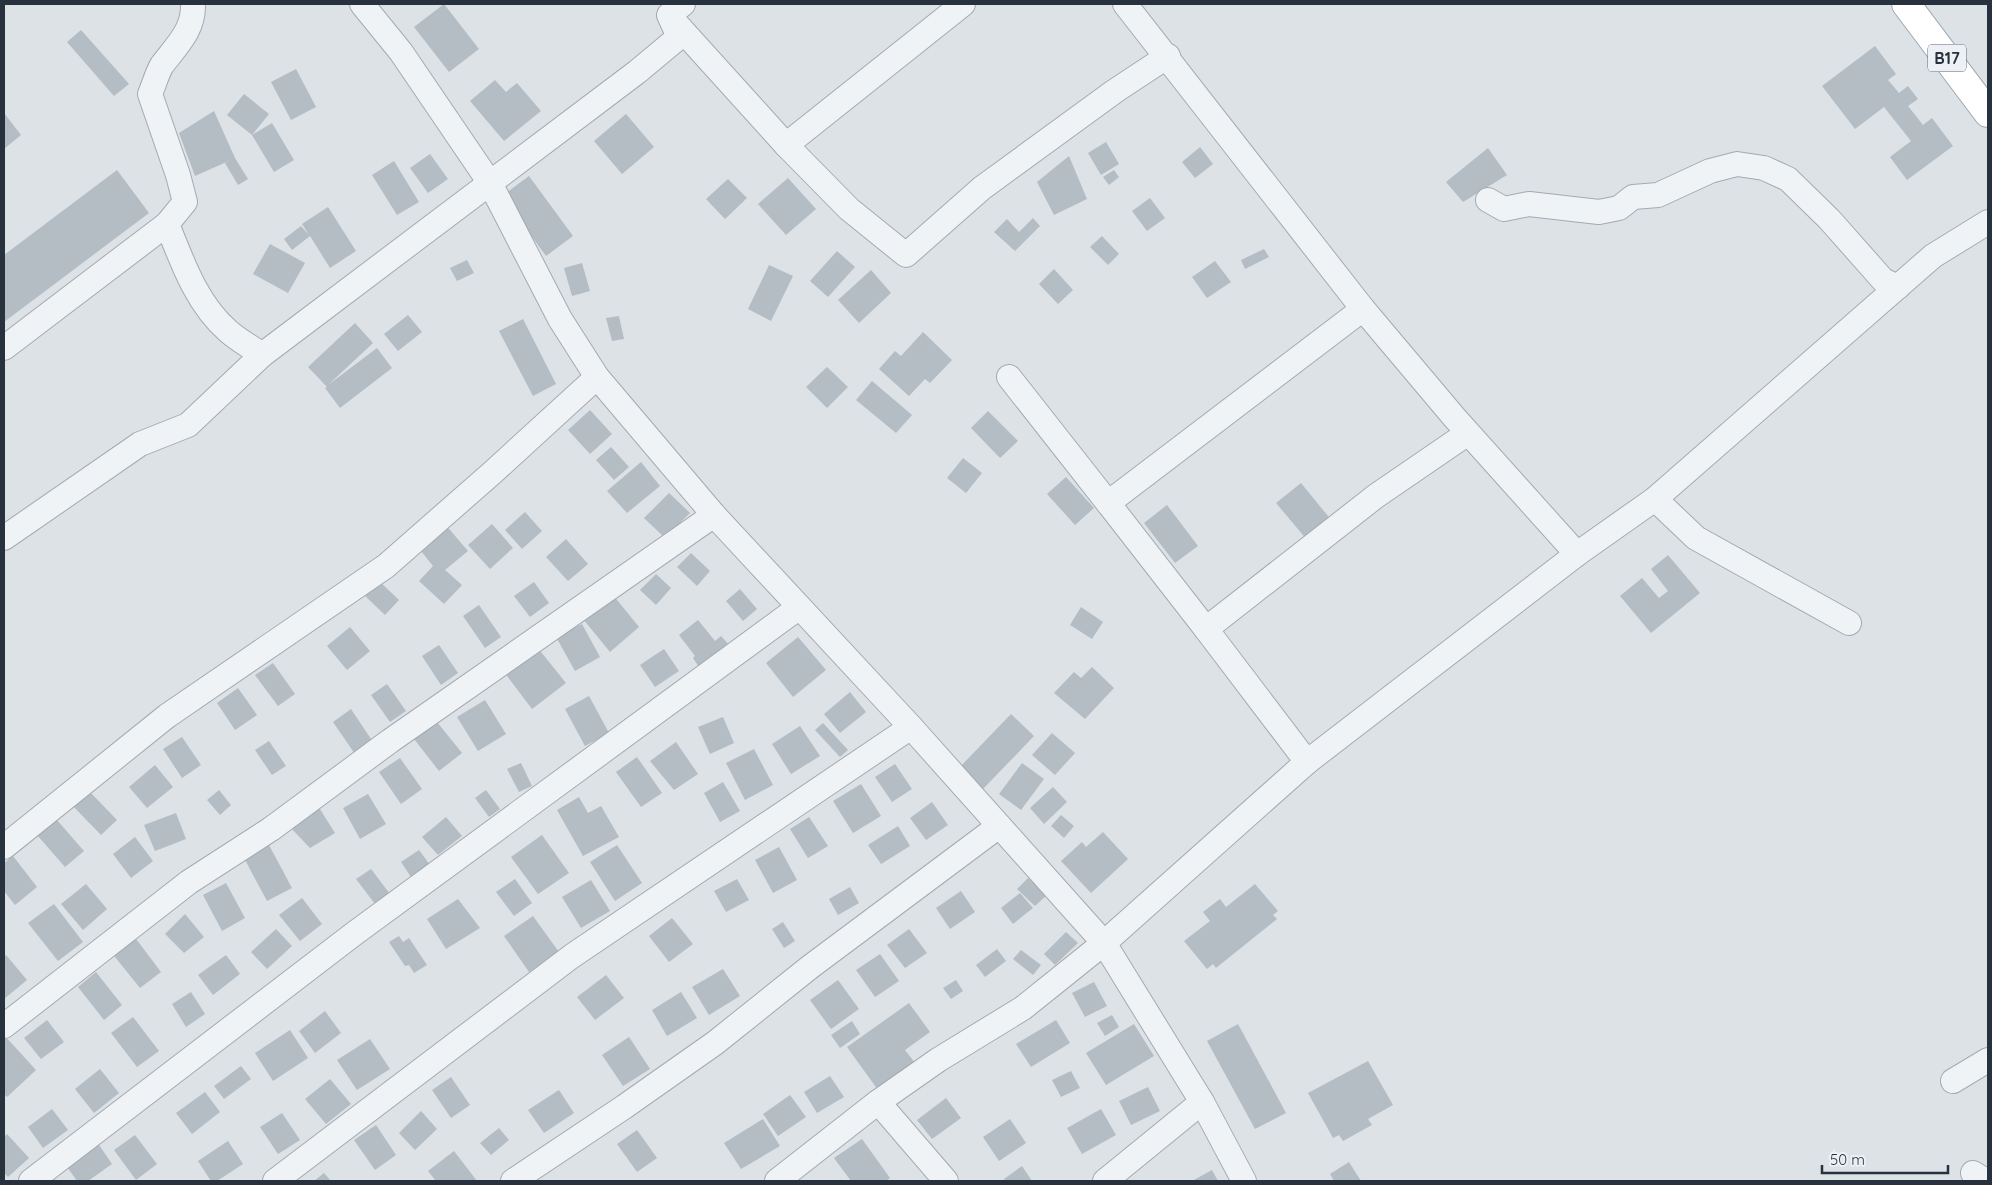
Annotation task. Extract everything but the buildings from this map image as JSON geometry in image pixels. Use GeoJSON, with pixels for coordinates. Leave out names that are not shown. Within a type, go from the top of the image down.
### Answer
{"type":"FeatureCollection","features":[{"type":"Feature","properties":{"kind":"main road","name":"B17"},"geometry":{"type":"LineString","coordinates":[[1906,4],[1988,113]]}},
{"type":"Feature","properties":{"kind":"street"},"geometry":{"type":"LineString","coordinates":[[4,348],[167,224],[185,202],[178,175],[150,94],[161,66],[179,46],[194,18],[193,4]]}},
{"type":"Feature","properties":{"kind":"street"},"geometry":{"type":"LineString","coordinates":[[362,4],[400,52],[490,183],[560,319],[597,377],[714,515],[798,608],[911,727],[1104,943],[1202,1102],[1244,1181]]}},
{"type":"Feature","properties":{"kind":"street"},"geometry":{"type":"LineString","coordinates":[[786,145],[963,4]]}},
{"type":"Feature","properties":{"kind":"street"},"geometry":{"type":"LineString","coordinates":[[1125,4],[1168,56],[1363,308],[1468,433],[1577,554]]}},
{"type":"Feature","properties":{"kind":"street"},"geometry":{"type":"LineString","coordinates":[[4,538],[140,444],[188,424],[262,355],[679,37],[676,9]]}},
{"type":"Feature","properties":{"kind":"street"},"geometry":{"type":"LineString","coordinates":[[676,9],[786,145],[849,209],[906,255],[982,188],[1114,91],[1168,56]]}},
{"type":"Feature","properties":{"kind":"street"},"geometry":{"type":"LineString","coordinates":[[1488,200],[1504,208],[1529,204],[1599,212],[1619,208],[1633,197],[1658,195],[1710,171],[1737,164],[1764,168],[1788,179],[1829,219],[1884,280],[1898,287]]}},
{"type":"Feature","properties":{"kind":"street"},"geometry":{"type":"LineString","coordinates":[[777,1181],[878,1102],[938,1060],[1023,1008],[1104,943],[1307,762],[1577,554],[1656,499],[1933,256],[1988,222]]}},
{"type":"Feature","properties":{"kind":"street"},"geometry":{"type":"LineString","coordinates":[[167,224],[190,280],[207,308],[227,330],[262,355]]}},
{"type":"Feature","properties":{"kind":"street"},"geometry":{"type":"LineString","coordinates":[[1108,502],[1363,308]]}},
{"type":"Feature","properties":{"kind":"street"},"geometry":{"type":"LineString","coordinates":[[1010,376],[1307,762]]}},
{"type":"Feature","properties":{"kind":"street"},"geometry":{"type":"LineString","coordinates":[[4,847],[167,716],[386,566],[597,377]]}},
{"type":"Feature","properties":{"kind":"street"},"geometry":{"type":"LineString","coordinates":[[1206,629],[1376,496],[1468,433]]}},
{"type":"Feature","properties":{"kind":"street"},"geometry":{"type":"LineString","coordinates":[[1656,499],[1696,538],[1849,623]]}},
{"type":"Feature","properties":{"kind":"street"},"geometry":{"type":"LineString","coordinates":[[4,1026],[190,882],[271,829],[390,741],[714,515]]}},
{"type":"Feature","properties":{"kind":"street"},"geometry":{"type":"LineString","coordinates":[[31,1181],[355,933],[798,608]]}},
{"type":"Feature","properties":{"kind":"street"},"geometry":{"type":"LineString","coordinates":[[274,1181],[572,956],[911,727]]}},
{"type":"Feature","properties":{"kind":"street"},"geometry":{"type":"LineString","coordinates":[[512,1181],[624,1107],[715,1043],[810,968],[999,826]]}},
{"type":"Feature","properties":{"kind":"street"},"geometry":{"type":"LineString","coordinates":[[1953,1081],[1988,1060]]}},
{"type":"Feature","properties":{"kind":"street"},"geometry":{"type":"LineString","coordinates":[[878,1102],[946,1181]]}},
{"type":"Feature","properties":{"kind":"street"},"geometry":{"type":"LineString","coordinates":[[1105,1181],[1202,1102]]}}]}
